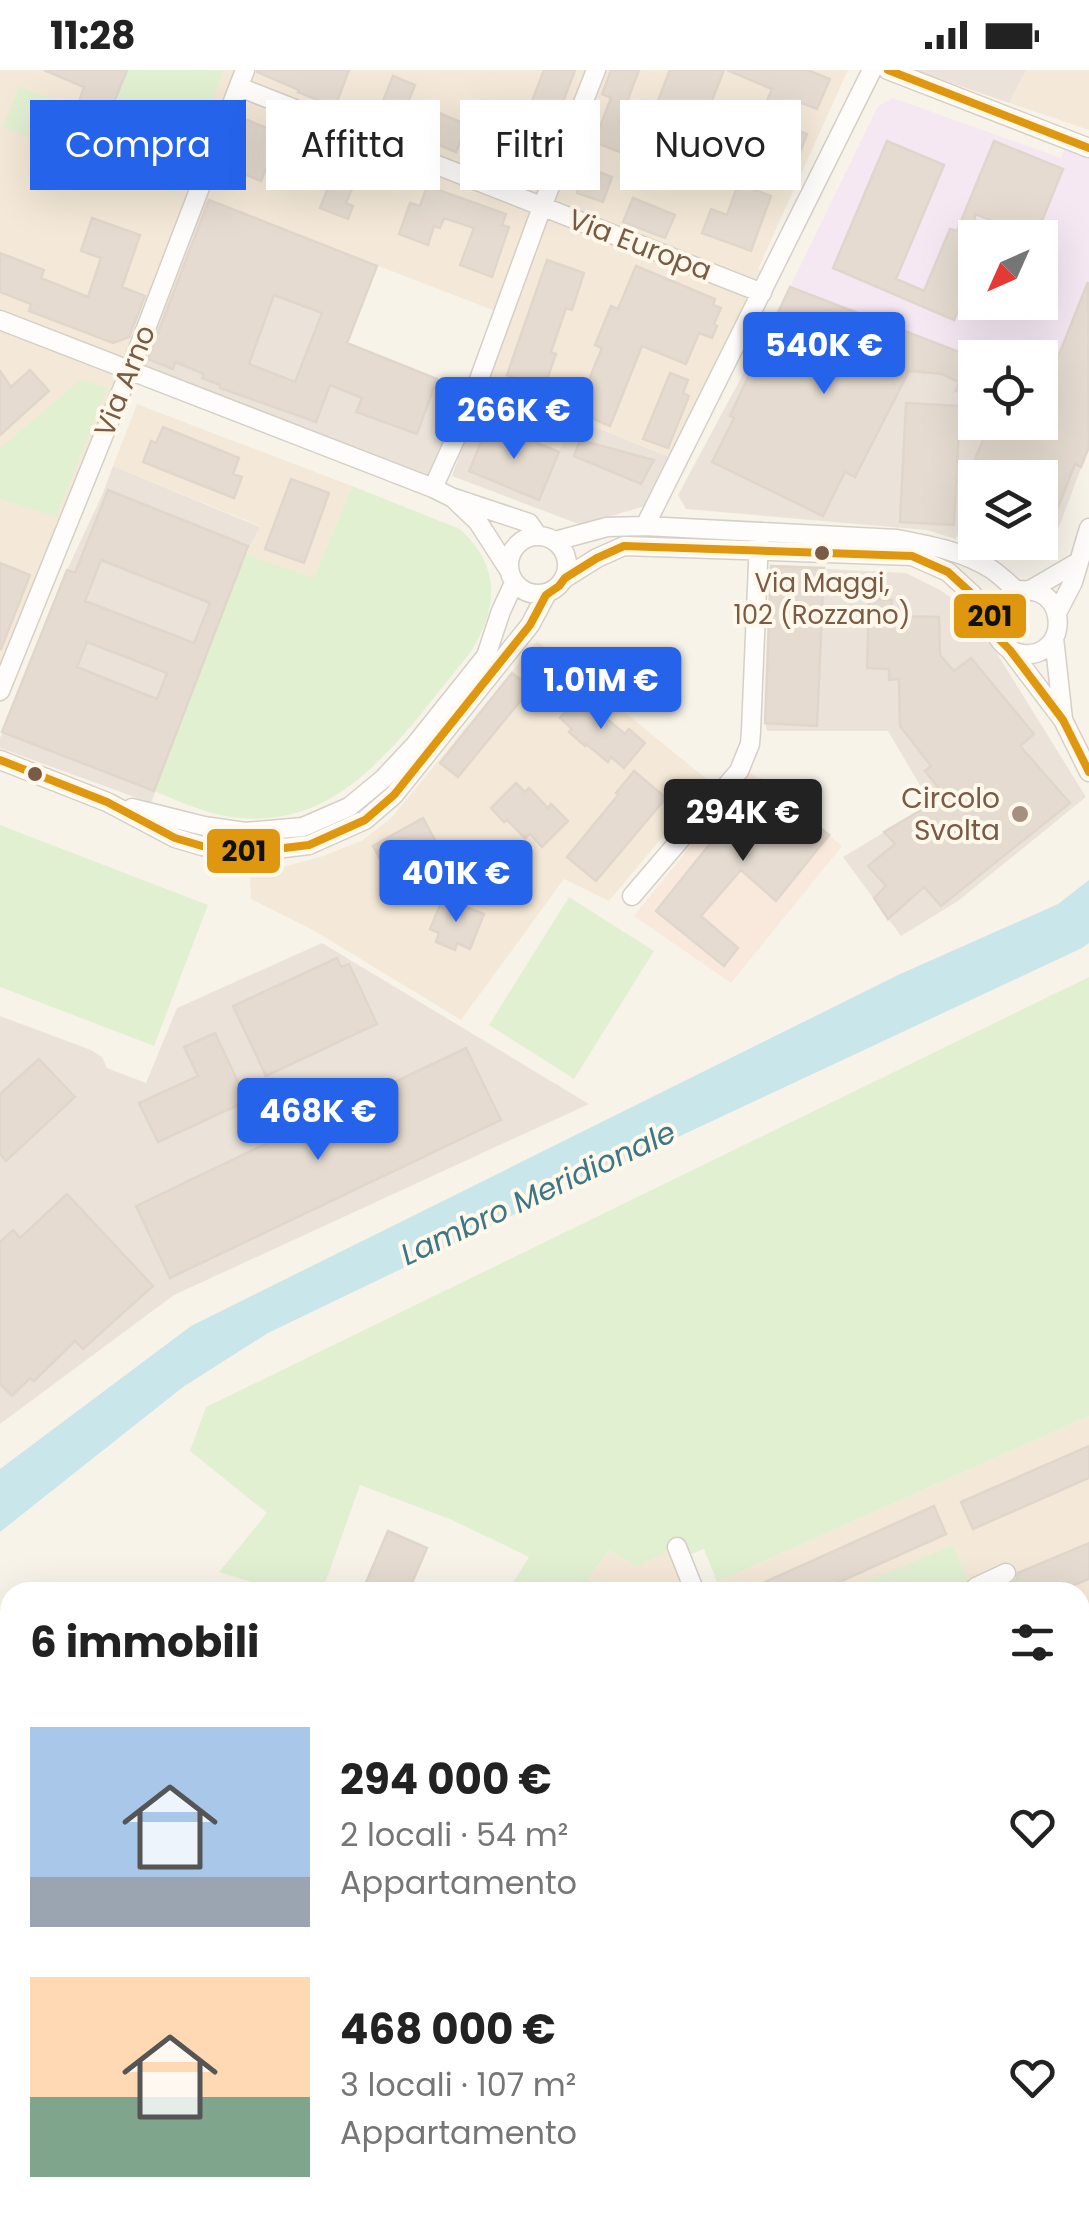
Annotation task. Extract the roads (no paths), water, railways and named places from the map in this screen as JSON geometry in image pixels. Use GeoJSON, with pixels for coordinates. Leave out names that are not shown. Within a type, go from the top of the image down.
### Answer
{"type":"FeatureCollection","features":[{"type":"Feature","properties":{"kind":"street"},"geometry":{"type":"LineString","coordinates":[[433,488],[466,416],[596,70]]}},
{"type":"Feature","properties":{"kind":"street"},"geometry":{"type":"LineString","coordinates":[[645,526],[872,70]]}},
{"type":"Feature","properties":{"kind":"street"},"geometry":{"type":"LineString","coordinates":[[888,70],[1089,148]]}},
{"type":"Feature","properties":{"kind":"street","name":"Via Europa"},"geometry":{"type":"LineString","coordinates":[[242,78],[542,207],[762,293]]}},
{"type":"Feature","properties":{"kind":"street","name":"Via Arno"},"geometry":{"type":"LineString","coordinates":[[0,690],[130,370],[242,78]]}},
{"type":"Feature","properties":{"kind":"street"},"geometry":{"type":"LineString","coordinates":[[0,320],[529,524],[565,553],[565,578]]}},
{"type":"Feature","properties":{"kind":"street"},"geometry":{"type":"LineString","coordinates":[[451,497],[478,522],[512,576],[529,594],[546,595]]}},
{"type":"Feature","properties":{"kind":"street"},"geometry":{"type":"LineString","coordinates":[[107,802],[246,832],[303,827],[350,806],[414,746],[486,656],[512,576],[510,555],[526,538],[645,526],[912,556],[948,572],[994,622]]}},
{"type":"Feature","properties":{"kind":"street"},"geometry":{"type":"LineString","coordinates":[[1057,613],[1073,582],[1089,528]]}},
{"type":"Feature","properties":{"kind":"street"},"geometry":{"type":"LineString","coordinates":[[0,760],[107,802],[175,838],[202,846],[250,852],[309,845],[365,820],[394,795],[530,625],[546,595],[596,558],[624,546],[897,539],[936,547],[991,569],[1023,590],[1046,596],[1057,613],[1054,638],[1035,653],[1010,650]]}},
{"type":"Feature","properties":{"kind":"street"},"geometry":{"type":"LineString","coordinates":[[632,896],[745,758],[751,731],[758,541]]}},
{"type":"Feature","properties":{"kind":"street"},"geometry":{"type":"LineString","coordinates":[[1078,562],[1004,599],[996,609],[994,622],[998,638],[1063,720],[1089,772]]}},
{"type":"Feature","properties":{"kind":"street"},"geometry":{"type":"LineString","coordinates":[[1054,638],[1063,720]]}},
{"type":"Feature","properties":{"kind":"street"},"geometry":{"type":"LineString","coordinates":[[676,1546],[691,1582]]}},
{"type":"Feature","properties":{"kind":"street"},"geometry":{"type":"LineString","coordinates":[[985,1582],[1006,1573]]}},
{"type":"Feature","properties":{"kind":"water","name":"Lambro Meridionale"},"geometry":{"type":"Polygon","coordinates":[[[1089,880],[1089,943],[1082,948],[268,1333],[183,1387],[0,1532],[0,1469],[191,1326],[898,975],[1058,904],[1089,880]]]}},
{"type":"Feature","properties":{"kind":"place","name":"Via Maggi, 102 (Rozzano)"},"geometry":{"type":"Point","coordinates":[822,553]}},
{"type":"Feature","properties":{"kind":"place","name":"Circolo Svolta"},"geometry":{"type":"Point","coordinates":[1020,814]}}]}
